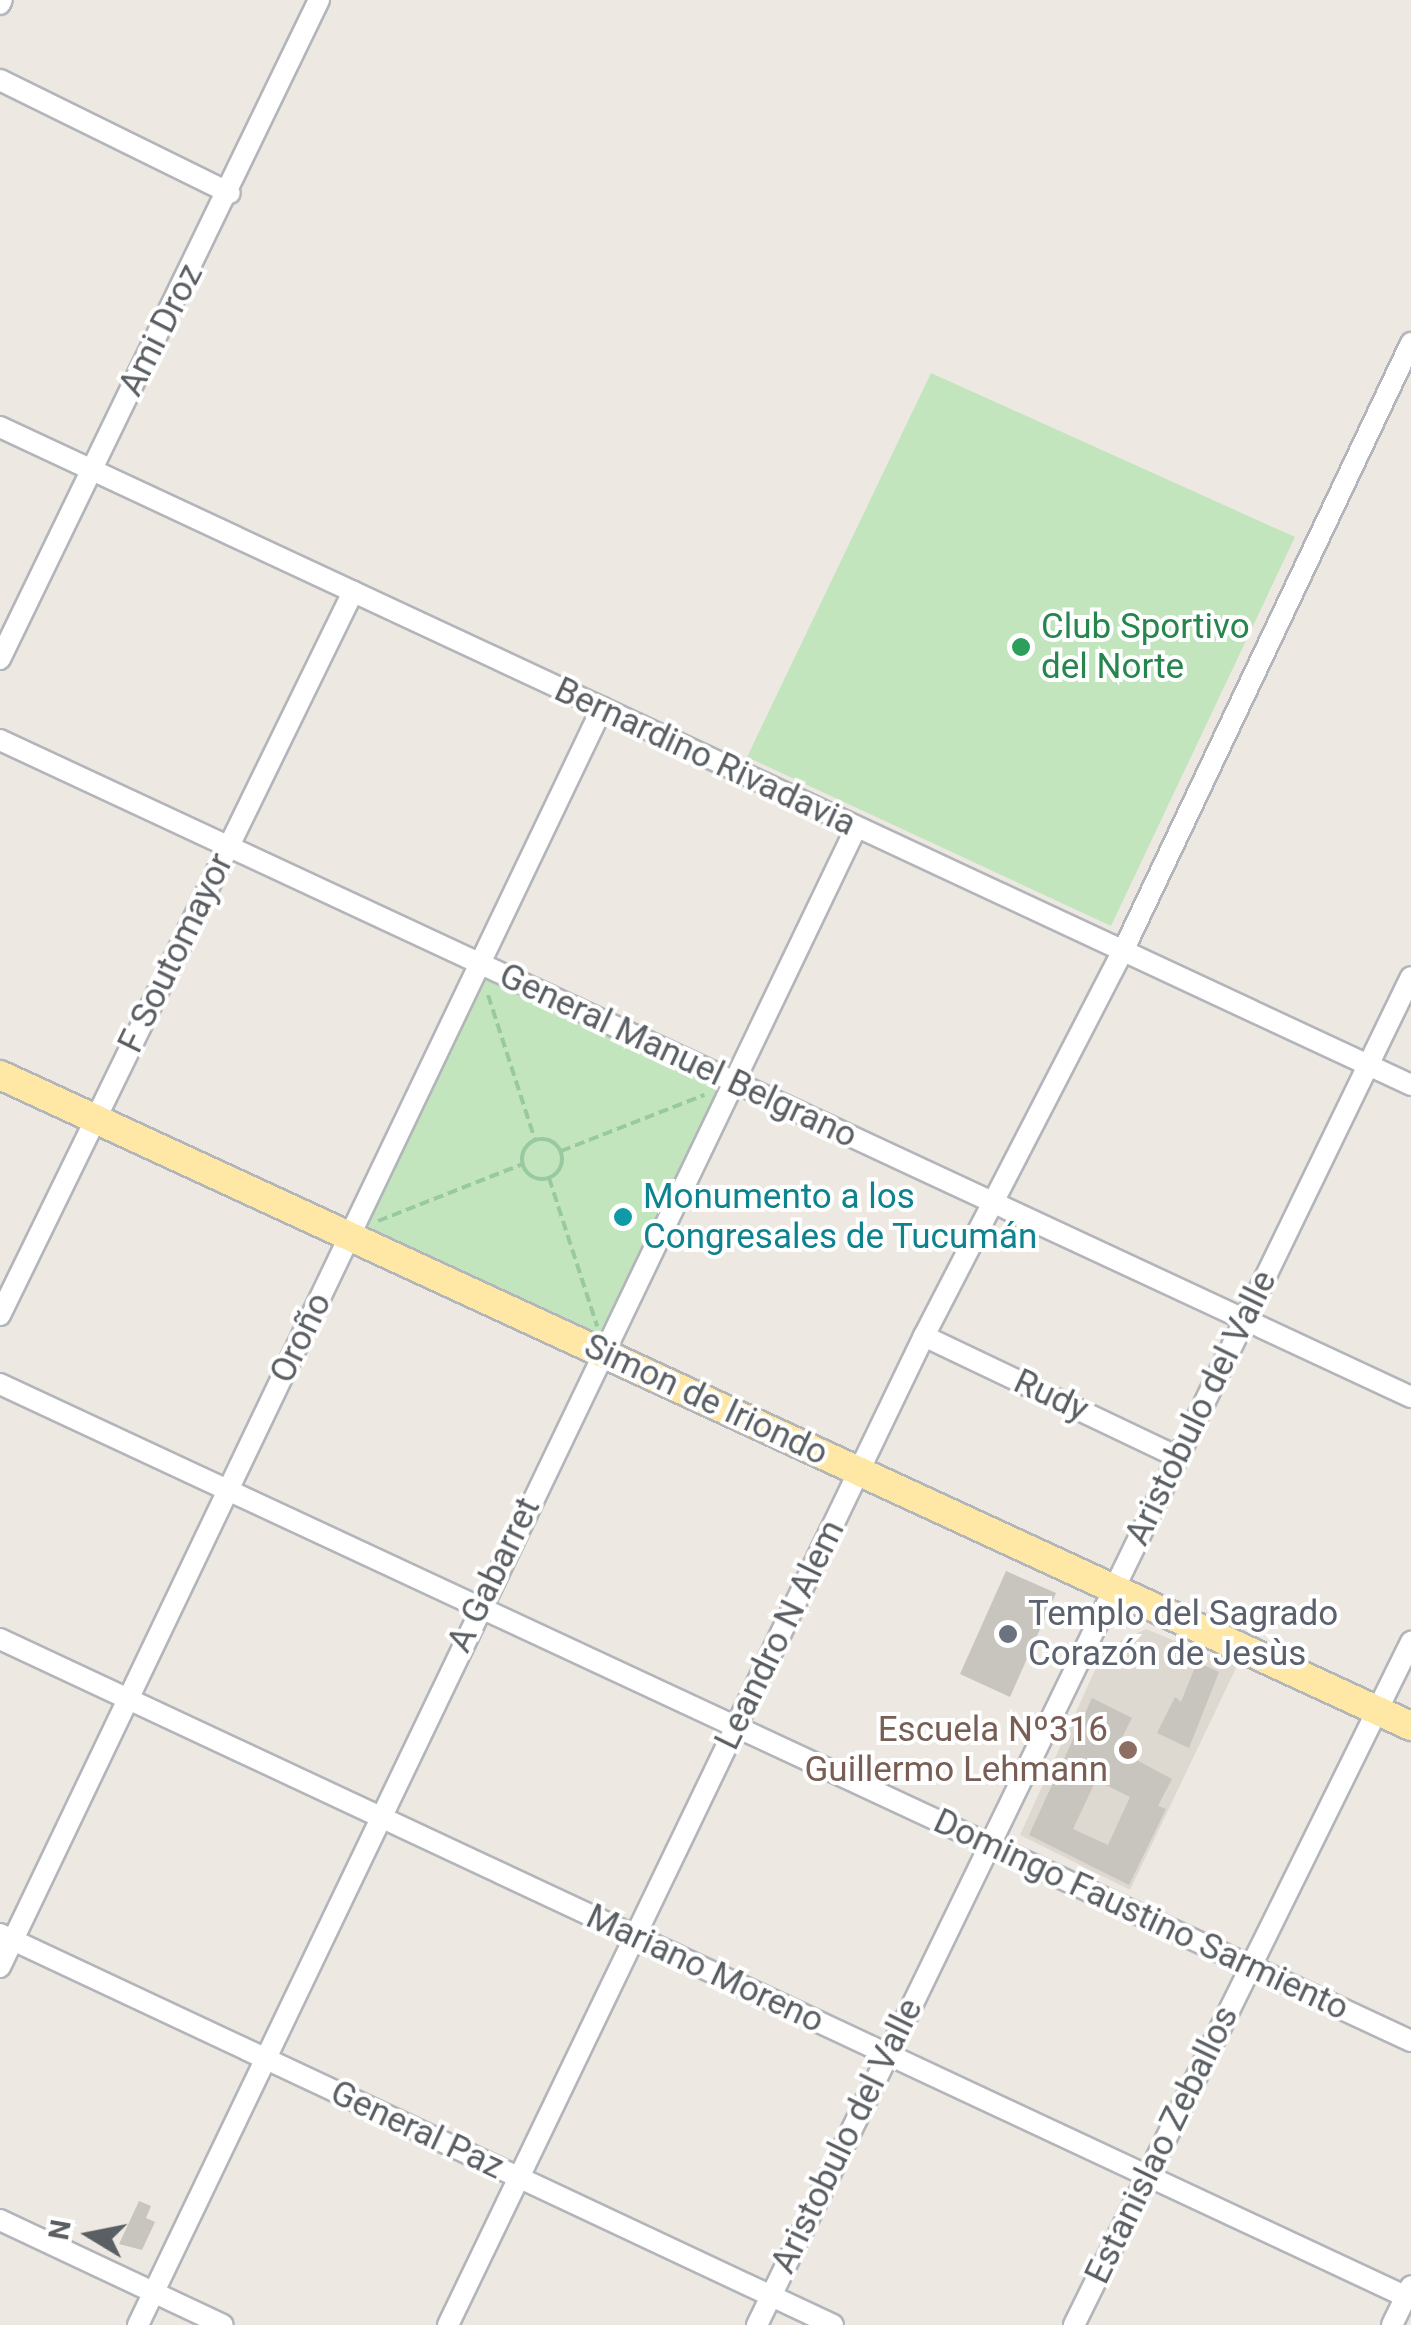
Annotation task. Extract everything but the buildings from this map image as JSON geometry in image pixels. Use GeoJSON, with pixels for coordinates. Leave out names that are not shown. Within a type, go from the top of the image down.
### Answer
{"type":"FeatureCollection","features":[{"type":"Feature","properties":{"kind":"main road","name":"Simon de Iriondo"},"geometry":{"type":"LineString","coordinates":[[0,1074],[349,1238],[600,1343],[1112,1591],[1411,1726]]}},
{"type":"Feature","properties":{"kind":"street","name":"Ami Droz"},"geometry":{"type":"LineString","coordinates":[[0,659],[230,193],[318,0]]}},
{"type":"Feature","properties":{"kind":"street"},"geometry":{"type":"LineString","coordinates":[[0,80],[230,193]]}},
{"type":"Feature","properties":{"kind":"street","name":"Leandro N Alem"},"geometry":{"type":"LineString","coordinates":[[448,2325],[924,1336],[1123,951],[1405,373],[1411,344]]}},
{"type":"Feature","properties":{"kind":"street","name":"Bernardino Rivadavia"},"geometry":{"type":"LineString","coordinates":[[0,427],[1411,1085]]}},
{"type":"Feature","properties":{"kind":"street","name":"F Soutomayor"},"geometry":{"type":"LineString","coordinates":[[0,1315],[354,592]]}},
{"type":"Feature","properties":{"kind":"street","name":"Oroño"},"geometry":{"type":"LineString","coordinates":[[0,1967],[6,1937],[128,1699],[602,708]]}},
{"type":"Feature","properties":{"kind":"street","name":"General Manuel Belgrano"},"geometry":{"type":"LineString","coordinates":[[0,740],[479,963],[729,1085],[991,1201],[1411,1397]]}},
{"type":"Feature","properties":{"kind":"street","name":"A Gabarret"},"geometry":{"type":"LineString","coordinates":[[138,2325],[600,1343],[856,828]]}},
{"type":"Feature","properties":{"kind":"street","name":"Aristobulo del Valle"},"geometry":{"type":"LineString","coordinates":[[757,2325],[1411,977]]}},
{"type":"Feature","properties":{"kind":"street","name":"Rudy"},"geometry":{"type":"LineString","coordinates":[[924,1336],[1178,1457]]}},
{"type":"Feature","properties":{"kind":"street","name":"Domingo Faustino Sarmiento"},"geometry":{"type":"LineString","coordinates":[[0,1384],[1411,2041]]}},
{"type":"Feature","properties":{"kind":"street","name":"Mariano Moreno"},"geometry":{"type":"LineString","coordinates":[[0,1639],[1148,2176],[1409,2294]]}},
{"type":"Feature","properties":{"kind":"street","name":"Estanislao Zeballos"},"geometry":{"type":"LineString","coordinates":[[1074,2325],[1411,1642]]}},
{"type":"Feature","properties":{"kind":"street","name":"General Paz"},"geometry":{"type":"LineString","coordinates":[[6,1937],[834,2325]]}},
{"type":"Feature","properties":{"kind":"street"},"geometry":{"type":"LineString","coordinates":[[0,2220],[223,2325]]}},
{"type":"Feature","properties":{"kind":"street"},"geometry":{"type":"LineString","coordinates":[[1392,2325],[1409,2294]]}},
{"type":"Feature","properties":{"kind":"path"},"geometry":{"type":"LineString","coordinates":[[487,994],[535,1140]]}},
{"type":"Feature","properties":{"kind":"path"},"geometry":{"type":"LineString","coordinates":[[560,1150],[729,1085]]}},
{"type":"Feature","properties":{"kind":"path"},"geometry":{"type":"LineString","coordinates":[[535,1140],[552,1141],[560,1150],[562,1164],[549,1178],[530,1175],[523,1164],[524,1151],[535,1140]]}},
{"type":"Feature","properties":{"kind":"path"},"geometry":{"type":"LineString","coordinates":[[373,1209],[364,1226],[523,1164]]}},
{"type":"Feature","properties":{"kind":"path"},"geometry":{"type":"LineString","coordinates":[[549,1178],[600,1343]]}},
{"type":"Feature","properties":{"kind":"path"},"geometry":{"type":"LineString","coordinates":[[600,1343],[608,1317]]}},
{"type":"Feature","properties":{"kind":"path"},"geometry":{"type":"LineString","coordinates":[[582,1327],[600,1343]]}},
{"type":"Feature","properties":{"kind":"shaded area","name":"Escuela Nº316 Guillermo Lehmann"},"geometry":{"type":"Polygon","coordinates":[[[1146,1629],[1237,1666],[1130,1890],[1020,1835],[1105,1648],[1146,1629]]]}},
{"type":"Feature","properties":{"kind":"green space","name":"Club Sportivo del Norte"},"geometry":{"type":"Polygon","coordinates":[[[931,373],[1295,537],[1111,926],[747,757],[931,373]]]}},
{"type":"Feature","properties":{"kind":"green space"},"geometry":{"type":"Polygon","coordinates":[[[479,963],[735,1082],[601,1351],[349,1238],[479,963]]]}},
{"type":"Feature","properties":{"kind":"place","name":"Club Sportivo del Norte"},"geometry":{"type":"Point","coordinates":[1021,647]}},
{"type":"Feature","properties":{"kind":"place","name":"Monumento a los Congresales de Tucumán"},"geometry":{"type":"Point","coordinates":[623,1217]}},
{"type":"Feature","properties":{"kind":"place","name":"Templo del Sagrado Corazón de Jesùs"},"geometry":{"type":"Point","coordinates":[1008,1634]}},
{"type":"Feature","properties":{"kind":"place","name":"Escuela Nº316 Guillermo Lehmann"},"geometry":{"type":"Point","coordinates":[1128,1750]}}]}
